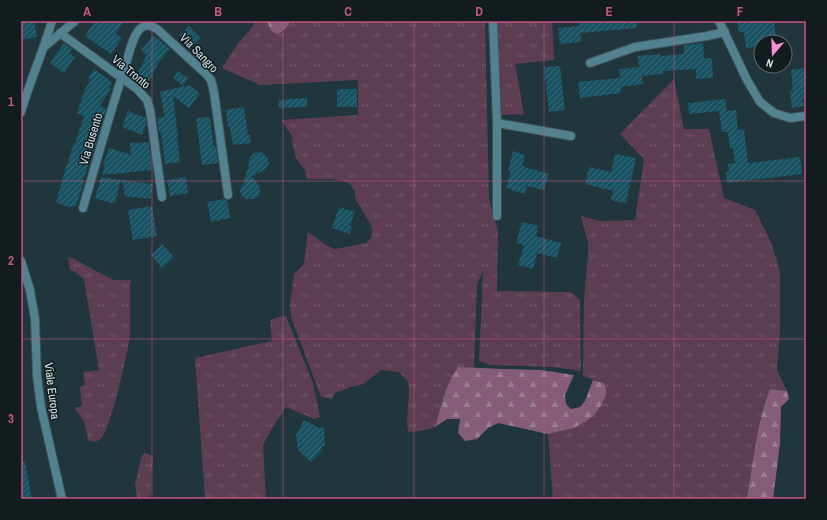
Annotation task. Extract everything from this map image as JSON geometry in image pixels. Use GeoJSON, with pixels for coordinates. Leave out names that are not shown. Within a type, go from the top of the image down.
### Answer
{"type":"FeatureCollection","features":[{"type":"Feature","properties":{"kind":"street"},"geometry":{"type":"LineString","coordinates":[[21,112],[52,21]]}},
{"type":"Feature","properties":{"kind":"street"},"geometry":{"type":"LineString","coordinates":[[44,48],[75,21]]}},
{"type":"Feature","properties":{"kind":"street"},"geometry":{"type":"LineString","coordinates":[[493,21],[497,122],[497,216]]}},
{"type":"Feature","properties":{"kind":"street"},"geometry":{"type":"LineString","coordinates":[[719,21],[747,80],[760,102],[774,113],[790,118],[806,116]]}},
{"type":"Feature","properties":{"kind":"street","name":"Via Sangro"},"geometry":{"type":"LineString","coordinates":[[122,78],[136,34],[140,28],[145,25],[153,26],[157,29],[206,73],[211,80],[213,89],[228,194]]}},
{"type":"Feature","properties":{"kind":"street"},"geometry":{"type":"LineString","coordinates":[[590,64],[635,47],[724,32]]}},
{"type":"Feature","properties":{"kind":"street","name":"Via Tronto"},"geometry":{"type":"LineString","coordinates":[[60,33],[139,91],[147,100],[150,106],[162,197]]}},
{"type":"Feature","properties":{"kind":"street","name":"Via Busento"},"geometry":{"type":"LineString","coordinates":[[83,208],[122,78]]}},
{"type":"Feature","properties":{"kind":"street"},"geometry":{"type":"LineString","coordinates":[[497,122],[571,136]]}},
{"type":"Feature","properties":{"kind":"street","name":"Viale Europa"},"geometry":{"type":"LineString","coordinates":[[21,261],[33,304],[38,386],[45,429],[62,499]]}},
{"type":"Feature","properties":{"kind":"street"},"geometry":{"type":"LineString","coordinates":[[56,499],[57,478]]}},
{"type":"Feature","properties":{"kind":"green space"},"geometry":{"type":"Polygon","coordinates":[[[253,21],[485,21],[489,200],[498,230],[497,291],[571,292],[580,300],[581,371],[553,367],[490,365],[479,361],[483,271],[477,284],[474,368],[458,367],[450,381],[441,404],[435,427],[421,431],[408,432],[408,382],[399,372],[381,370],[363,384],[335,393],[332,399],[321,397],[291,317],[290,304],[294,274],[304,264],[308,232],[326,245],[335,249],[366,243],[371,238],[372,230],[371,225],[356,200],[355,192],[349,183],[334,179],[307,179],[305,170],[296,158],[292,136],[281,120],[358,115],[358,80],[260,85],[222,68],[239,42],[254,24],[253,21]]]}},
{"type":"Feature","properties":{"kind":"green space"},"geometry":{"type":"Polygon","coordinates":[[[267,21],[290,21],[285,29],[277,34],[272,30],[267,21]]]}},
{"type":"Feature","properties":{"kind":"green space"},"geometry":{"type":"Polygon","coordinates":[[[497,21],[552,21],[554,60],[515,64],[524,114],[501,115],[497,21]]]}},
{"type":"Feature","properties":{"kind":"green space"},"geometry":{"type":"Polygon","coordinates":[[[674,79],[684,129],[709,129],[724,198],[755,210],[770,240],[780,272],[780,329],[777,370],[787,391],[770,389],[759,426],[746,499],[553,499],[548,434],[574,428],[585,422],[603,383],[583,376],[584,300],[588,243],[581,216],[601,221],[635,220],[644,159],[620,134],[674,79]]]}},
{"type":"Feature","properties":{"kind":"green space"},"geometry":{"type":"Polygon","coordinates":[[[68,257],[114,280],[131,280],[130,335],[127,353],[115,403],[107,427],[102,438],[95,442],[88,440],[84,421],[74,408],[82,406],[80,387],[85,385],[83,372],[99,370],[84,279],[70,270],[68,257]]]}},
{"type":"Feature","properties":{"kind":"green space"},"geometry":{"type":"Polygon","coordinates":[[[286,316],[313,383],[320,417],[314,419],[286,407],[263,445],[266,499],[205,499],[195,358],[272,341],[270,320],[286,316]]]}},
{"type":"Feature","properties":{"kind":"green space"},"geometry":{"type":"Polygon","coordinates":[[[458,367],[541,370],[574,375],[565,395],[566,404],[571,409],[580,407],[585,401],[593,380],[603,383],[606,387],[606,395],[595,414],[574,428],[548,434],[498,423],[488,428],[477,439],[465,441],[458,433],[460,419],[447,419],[435,427],[441,404],[450,381],[458,367]]]}},
{"type":"Feature","properties":{"kind":"green space"},"geometry":{"type":"Polygon","coordinates":[[[770,389],[787,391],[789,399],[781,407],[780,444],[773,499],[746,499],[759,427],[770,389]]]}},
{"type":"Feature","properties":{"kind":"green space"},"geometry":{"type":"Polygon","coordinates":[[[145,453],[151,455],[153,459],[151,492],[149,498],[139,499],[137,497],[135,484],[142,455],[145,453]]]}},
{"type":"Feature","properties":{"kind":"building"},"geometry":{"type":"Polygon","coordinates":[[[34,21],[37,37],[21,40],[21,23],[34,21]]]}},
{"type":"Feature","properties":{"kind":"building"},"geometry":{"type":"Polygon","coordinates":[[[95,21],[124,21],[116,34],[122,38],[111,54],[85,36],[95,21]]]}},
{"type":"Feature","properties":{"kind":"building"},"geometry":{"type":"Polygon","coordinates":[[[579,21],[636,21],[637,28],[580,33],[581,42],[560,44],[558,28],[579,26],[579,21]]]}},
{"type":"Feature","properties":{"kind":"building"},"geometry":{"type":"Polygon","coordinates":[[[737,21],[774,21],[776,34],[753,34],[753,47],[746,48],[744,32],[739,32],[737,21]]]}},
{"type":"Feature","properties":{"kind":"building"},"geometry":{"type":"Polygon","coordinates":[[[189,26],[201,38],[192,47],[180,35],[189,26]]]}},
{"type":"Feature","properties":{"kind":"building"},"geometry":{"type":"Polygon","coordinates":[[[153,35],[170,49],[158,63],[149,81],[137,74],[147,55],[141,50],[153,35]]]}},
{"type":"Feature","properties":{"kind":"building"},"geometry":{"type":"Polygon","coordinates":[[[64,43],[72,49],[69,53],[75,57],[64,73],[50,63],[64,43]]]}},
{"type":"Feature","properties":{"kind":"building"},"geometry":{"type":"Polygon","coordinates":[[[703,43],[704,58],[712,58],[713,78],[696,79],[696,69],[663,71],[663,74],[642,76],[643,84],[621,87],[621,93],[580,98],[578,82],[620,78],[619,69],[639,67],[638,56],[684,54],[684,45],[703,43]]]}},
{"type":"Feature","properties":{"kind":"building"},"geometry":{"type":"Polygon","coordinates":[[[560,66],[565,110],[549,112],[544,67],[560,66]]]}},
{"type":"Feature","properties":{"kind":"building"},"geometry":{"type":"Polygon","coordinates":[[[806,68],[806,99],[802,99],[804,106],[792,108],[790,91],[793,91],[791,74],[793,74],[793,70],[806,68]]]}},
{"type":"Feature","properties":{"kind":"building"},"geometry":{"type":"Polygon","coordinates":[[[94,69],[112,82],[109,88],[111,89],[100,105],[106,109],[76,206],[69,207],[56,202],[67,164],[84,116],[77,113],[85,89],[91,80],[88,78],[94,69]]]}},
{"type":"Feature","properties":{"kind":"building"},"geometry":{"type":"Polygon","coordinates":[[[178,71],[188,78],[183,86],[173,78],[178,71]]]}},
{"type":"Feature","properties":{"kind":"building"},"geometry":{"type":"Polygon","coordinates":[[[189,85],[200,93],[189,108],[173,96],[180,162],[165,164],[161,132],[159,132],[157,118],[165,117],[160,92],[189,85]]]}},
{"type":"Feature","properties":{"kind":"building"},"geometry":{"type":"Polygon","coordinates":[[[337,89],[357,89],[357,107],[337,107],[337,89]]]}},
{"type":"Feature","properties":{"kind":"building"},"geometry":{"type":"Polygon","coordinates":[[[307,98],[307,107],[279,108],[278,100],[307,98]]]}},
{"type":"Feature","properties":{"kind":"building"},"geometry":{"type":"Polygon","coordinates":[[[725,99],[727,111],[736,110],[738,130],[744,129],[748,163],[800,157],[802,174],[727,183],[726,172],[729,172],[728,164],[735,163],[733,148],[730,149],[728,132],[722,132],[719,111],[689,114],[688,103],[725,99]]]}},
{"type":"Feature","properties":{"kind":"building"},"geometry":{"type":"Polygon","coordinates":[[[244,107],[248,135],[250,135],[251,143],[233,145],[230,127],[228,127],[226,110],[244,107]]]}},
{"type":"Feature","properties":{"kind":"building"},"geometry":{"type":"Polygon","coordinates":[[[128,111],[146,118],[146,124],[142,135],[122,127],[128,111]]]}},
{"type":"Feature","properties":{"kind":"building"},"geometry":{"type":"Polygon","coordinates":[[[210,117],[218,163],[202,165],[196,118],[210,117]]]}},
{"type":"Feature","properties":{"kind":"building"},"geometry":{"type":"Polygon","coordinates":[[[149,142],[152,170],[102,175],[105,164],[103,164],[109,148],[131,155],[130,143],[149,142]]]}},
{"type":"Feature","properties":{"kind":"building"},"geometry":{"type":"Polygon","coordinates":[[[513,151],[525,155],[522,166],[549,174],[544,190],[527,186],[525,194],[506,188],[511,172],[508,171],[513,151]]]}},
{"type":"Feature","properties":{"kind":"building"},"geometry":{"type":"Polygon","coordinates":[[[259,152],[266,156],[269,163],[265,170],[252,176],[259,185],[260,193],[255,199],[247,199],[241,194],[241,187],[244,182],[247,169],[248,171],[251,156],[259,152]]]}},
{"type":"Feature","properties":{"kind":"building"},"geometry":{"type":"Polygon","coordinates":[[[615,154],[636,158],[626,203],[611,200],[613,191],[585,184],[589,167],[611,172],[615,154]]]}},
{"type":"Feature","properties":{"kind":"building"},"geometry":{"type":"Polygon","coordinates":[[[101,177],[121,180],[115,203],[95,198],[101,177]]]}},
{"type":"Feature","properties":{"kind":"building"},"geometry":{"type":"Polygon","coordinates":[[[186,177],[188,193],[170,196],[167,180],[186,177]]]}},
{"type":"Feature","properties":{"kind":"building"},"geometry":{"type":"Polygon","coordinates":[[[122,180],[153,184],[151,199],[125,196],[122,180]]]}},
{"type":"Feature","properties":{"kind":"building"},"geometry":{"type":"Polygon","coordinates":[[[224,199],[227,200],[230,218],[211,222],[207,202],[224,199]]]}},
{"type":"Feature","properties":{"kind":"building"},"geometry":{"type":"Polygon","coordinates":[[[152,206],[157,236],[133,240],[128,210],[152,206]]]}},
{"type":"Feature","properties":{"kind":"building"},"geometry":{"type":"Polygon","coordinates":[[[339,207],[355,212],[350,226],[352,227],[350,234],[332,228],[339,207]]]}},
{"type":"Feature","properties":{"kind":"building"},"geometry":{"type":"Polygon","coordinates":[[[522,222],[538,226],[536,236],[561,243],[557,258],[537,253],[533,269],[518,265],[524,245],[516,243],[522,222]]]}},
{"type":"Feature","properties":{"kind":"building"},"geometry":{"type":"Polygon","coordinates":[[[162,244],[174,257],[162,268],[151,255],[162,244]]]}},
{"type":"Feature","properties":{"kind":"building"},"geometry":{"type":"Polygon","coordinates":[[[304,420],[319,428],[324,427],[325,446],[322,446],[322,450],[311,462],[298,450],[296,435],[304,420]]]}},
{"type":"Feature","properties":{"kind":"building"},"geometry":{"type":"Polygon","coordinates":[[[21,462],[25,462],[32,499],[21,499],[21,462]]]}}]}
